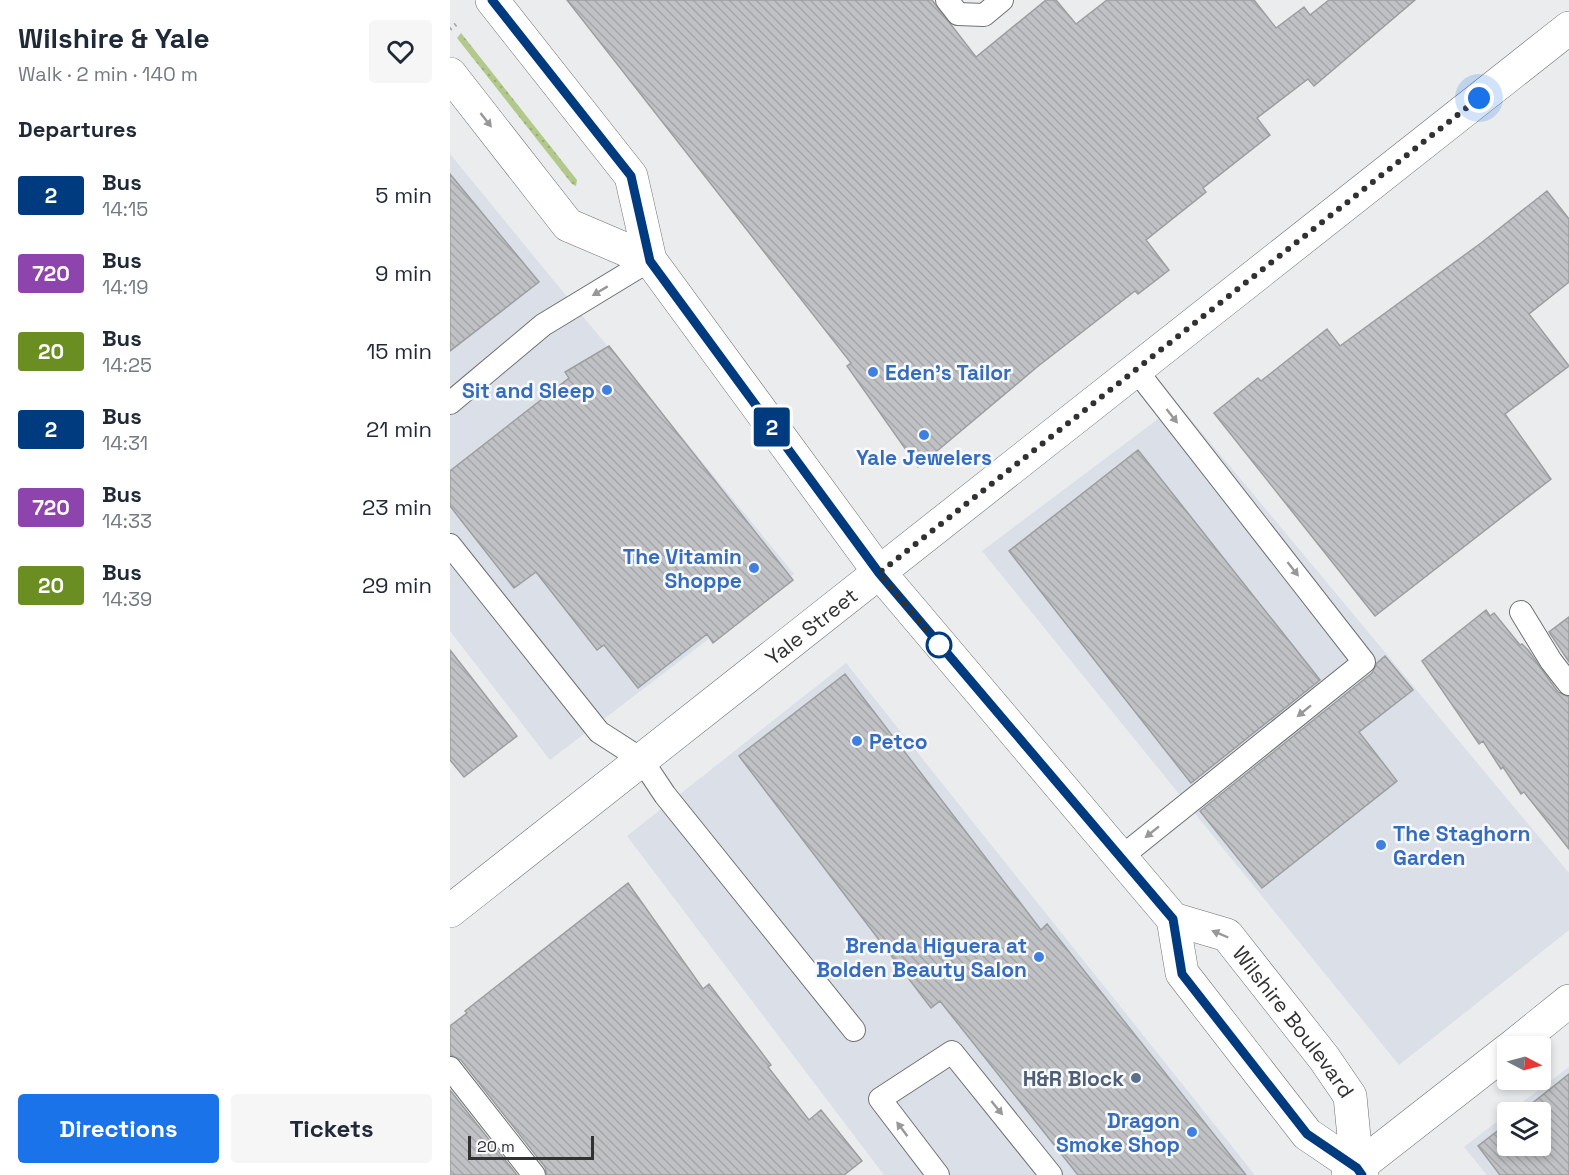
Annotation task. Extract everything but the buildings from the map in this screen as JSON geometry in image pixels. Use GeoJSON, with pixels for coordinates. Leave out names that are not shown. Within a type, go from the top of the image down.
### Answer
{"type":"FeatureCollection","features":[{"type":"Feature","properties":{"kind":"main road"},"geometry":{"type":"LineString","coordinates":[[492,0],[631,176],[650,261],[879,573],[1173,919],[1182,974],[1307,1134],[1356,1173],[1497,1059]]}},
{"type":"Feature","properties":{"kind":"main road","name":"Yale Street"},"geometry":{"type":"LineString","coordinates":[[450,910],[1569,28]]}},
{"type":"Feature","properties":{"kind":"main road"},"geometry":{"type":"LineString","coordinates":[[450,74],[568,225],[650,261]]}},
{"type":"Feature","properties":{"kind":"main road","name":"Wilshire Boulevard"},"geometry":{"type":"LineString","coordinates":[[1173,919],[1227,935],[1324,1058],[1350,1096],[1356,1173]]}},
{"type":"Feature","properties":{"kind":"main road"},"geometry":{"type":"LineString","coordinates":[[1526,1036],[1569,1001]]}},
{"type":"Feature","properties":{"kind":"lane"},"geometry":{"type":"LineString","coordinates":[[953,7],[984,15],[1002,0]]}},
{"type":"Feature","properties":{"kind":"lane"},"geometry":{"type":"LineString","coordinates":[[450,403],[543,325],[650,261]]}},
{"type":"Feature","properties":{"kind":"lane"},"geometry":{"type":"LineString","coordinates":[[1120,858],[1365,662],[1136,370]]}},
{"type":"Feature","properties":{"kind":"lane"},"geometry":{"type":"LineString","coordinates":[[450,545],[599,732],[641,759],[665,795],[854,1030]]}},
{"type":"Feature","properties":{"kind":"lane"},"geometry":{"type":"LineString","coordinates":[[1521,612],[1551,661],[1569,684]]}},
{"type":"Feature","properties":{"kind":"lane"},"geometry":{"type":"LineString","coordinates":[[938,1175],[880,1100],[952,1052],[1052,1175]]}},
{"type":"Feature","properties":{"kind":"lane"},"geometry":{"type":"LineString","coordinates":[[450,1068],[534,1175]]}},
{"type":"Feature","properties":{"kind":"path"},"geometry":{"type":"LineString","coordinates":[[450,29],[459,22]]}},
{"type":"Feature","properties":{"kind":"shaded area"},"geometry":{"type":"Polygon","coordinates":[[[450,154],[794,574],[550,760],[450,631],[450,154]]]}},
{"type":"Feature","properties":{"kind":"shaded area"},"geometry":{"type":"Polygon","coordinates":[[[1178,404],[1569,873],[1569,930],[1399,1065],[982,551],[1178,404]]]}},
{"type":"Feature","properties":{"kind":"shaded area"},"geometry":{"type":"Polygon","coordinates":[[[846,663],[1253,1175],[884,1175],[627,836],[846,663]]]}},
{"type":"Feature","properties":{"kind":"shaded area"},"geometry":{"type":"Polygon","coordinates":[[[1569,1067],[1569,1175],[1487,1175],[1464,1147],[1497,1122],[1497,1156],[1551,1156],[1551,1102],[1523,1102],[1538,1090],[1551,1090],[1551,1081],[1569,1067]]]}},
{"type":"Feature","properties":{"kind":"green space"},"geometry":{"type":"Polygon","coordinates":[[[461,33],[577,180],[576,186],[572,184],[457,38],[461,33]]]}},
{"type":"Feature","properties":{"kind":"bus line","name":"2"},"geometry":{"type":"LineString","coordinates":[[492,0],[631,176],[650,261],[879,573],[1173,919],[1182,974],[1307,1134],[1357,1168],[1362,1175]]}},
{"type":"Feature","properties":{"kind":"place","name":"Eden's Tailor"},"geometry":{"type":"Point","coordinates":[873,372]}},
{"type":"Feature","properties":{"kind":"place","name":"Sit and Sleep"},"geometry":{"type":"Point","coordinates":[607,390]}},
{"type":"Feature","properties":{"kind":"place","name":"Yale Jewelers"},"geometry":{"type":"Point","coordinates":[924,435]}},
{"type":"Feature","properties":{"kind":"place","name":"The Vitamin Shoppe"},"geometry":{"type":"Point","coordinates":[754,568]}},
{"type":"Feature","properties":{"kind":"place","name":"Petco"},"geometry":{"type":"Point","coordinates":[857,741]}},
{"type":"Feature","properties":{"kind":"place","name":"The Staghorn Garden"},"geometry":{"type":"Point","coordinates":[1381,845]}},
{"type":"Feature","properties":{"kind":"place","name":"Brenda Higuera at Bolden Beauty Salon"},"geometry":{"type":"Point","coordinates":[1039,957]}},
{"type":"Feature","properties":{"kind":"place","name":"H&R Block"},"geometry":{"type":"Point","coordinates":[1136,1078]}},
{"type":"Feature","properties":{"kind":"place","name":"Dragon Smoke Shop"},"geometry":{"type":"Point","coordinates":[1192,1132]}},
{"type":"Feature","properties":{"kind":"route"},"geometry":{"type":"LineString","coordinates":[[939,645],[879,573],[1479,98]]}}]}
